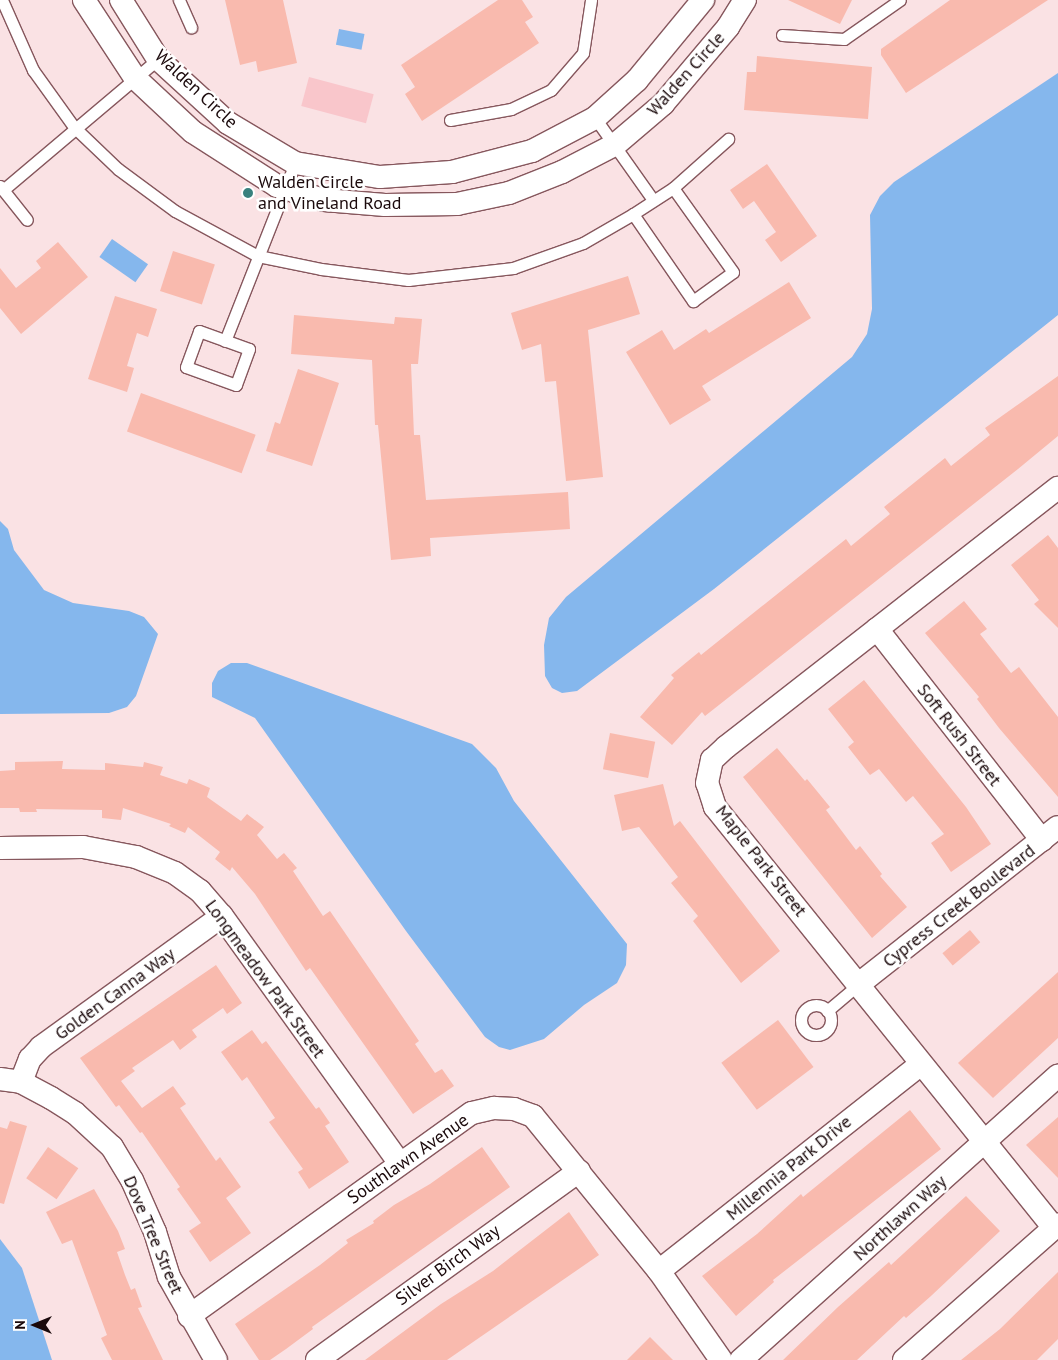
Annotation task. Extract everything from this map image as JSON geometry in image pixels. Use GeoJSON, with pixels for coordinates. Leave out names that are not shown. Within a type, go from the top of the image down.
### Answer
{"type":"FeatureCollection","features":[{"type":"Feature","properties":{"kind":"street","name":"Walden Circle"},"geometry":{"type":"LineString","coordinates":[[84,0],[135,78],[193,132],[277,186],[324,200],[385,205],[456,204],[508,193],[562,172],[616,144],[663,104],[728,26],[745,0]]}},
{"type":"Feature","properties":{"kind":"street","name":"Walden Circle"},"geometry":{"type":"LineString","coordinates":[[121,0],[158,59],[228,123],[295,163],[380,177],[452,172],[532,151],[595,118],[637,80],[703,0]]}},
{"type":"Feature","properties":{"kind":"street","name":"Maple Park Street"},"geometry":{"type":"LineString","coordinates":[[1056,1226],[984,1144],[920,1065],[859,984],[715,807],[707,783],[712,760],[726,747],[1058,488]]}},
{"type":"Feature","properties":{"kind":"street","name":"Soft Rush Street"},"geometry":{"type":"LineString","coordinates":[[876,629],[1050,834]]}},
{"type":"Feature","properties":{"kind":"street","name":"Cypress Creek Boulevard"},"geometry":{"type":"LineString","coordinates":[[859,984],[1050,834]]}},
{"type":"Feature","properties":{"kind":"street","name":"Longmeadow Park Street"},"geometry":{"type":"LineString","coordinates":[[0,848],[83,847],[136,857],[175,873],[200,892],[222,916],[400,1164]]}},
{"type":"Feature","properties":{"kind":"street","name":"Golden Canna Way"},"geometry":{"type":"LineString","coordinates":[[10,1081],[40,1047],[222,916]]}},
{"type":"Feature","properties":{"kind":"street","name":"Millennia Park Drive"},"geometry":{"type":"LineString","coordinates":[[659,1271],[920,1065]]}},
{"type":"Feature","properties":{"kind":"street","name":"Northlawn Way"},"geometry":{"type":"LineString","coordinates":[[742,1360],[1058,1076]]}},
{"type":"Feature","properties":{"kind":"street","name":"Dove Tree Street"},"geometry":{"type":"LineString","coordinates":[[10,1081],[75,1113],[112,1147],[132,1180],[155,1232],[169,1277],[189,1316],[216,1360]]}},
{"type":"Feature","properties":{"kind":"street","name":"Southlawn Avenue"},"geometry":{"type":"LineString","coordinates":[[189,1316],[472,1113],[494,1108],[514,1109],[533,1116],[659,1271],[721,1360]]}},
{"type":"Feature","properties":{"kind":"street","name":"Silver Birch Way"},"geometry":{"type":"LineString","coordinates":[[317,1360],[578,1171]]}},
{"type":"Feature","properties":{"kind":"street"},"geometry":{"type":"LineString","coordinates":[[904,1360],[1056,1226]]}},
{"type":"Feature","properties":{"kind":"lane"},"geometry":{"type":"LineString","coordinates":[[2,0],[33,70],[74,128],[118,169],[175,211],[258,256],[322,269],[408,280],[466,276],[522,265],[583,243],[633,214],[673,188],[728,139]]}},
{"type":"Feature","properties":{"kind":"lane"},"geometry":{"type":"LineString","coordinates":[[178,0],[191,26]]}},
{"type":"Feature","properties":{"kind":"lane"},"geometry":{"type":"LineString","coordinates":[[450,120],[511,109],[551,90],[583,52],[591,0]]}},
{"type":"Feature","properties":{"kind":"lane"},"geometry":{"type":"LineString","coordinates":[[874,18],[883,0]]}},
{"type":"Feature","properties":{"kind":"lane"},"geometry":{"type":"LineString","coordinates":[[782,35],[844,39],[900,0]]}},
{"type":"Feature","properties":{"kind":"lane"},"geometry":{"type":"LineString","coordinates":[[27,220],[2,188],[158,59]]}},
{"type":"Feature","properties":{"kind":"lane"},"geometry":{"type":"LineString","coordinates":[[595,118],[616,144],[653,200]]}},
{"type":"Feature","properties":{"kind":"lane"},"geometry":{"type":"LineString","coordinates":[[226,341],[295,163]]}},
{"type":"Feature","properties":{"kind":"lane"},"geometry":{"type":"LineString","coordinates":[[633,214],[693,301],[733,272],[673,188]]}},
{"type":"Feature","properties":{"kind":"lane"},"geometry":{"type":"LineString","coordinates":[[200,331],[226,341],[249,349],[236,385],[186,367],[200,331]]}},
{"type":"Feature","properties":{"kind":"lane"},"geometry":{"type":"LineString","coordinates":[[827,1011],[859,984]]}},
{"type":"Feature","properties":{"kind":"shaded area"},"geometry":{"type":"Polygon","coordinates":[[[309,77],[374,94],[366,123],[301,106],[309,77]]]}},
{"type":"Feature","properties":{"kind":"water"},"geometry":{"type":"Polygon","coordinates":[[[339,29],[365,34],[361,50],[336,45],[339,29]]]}},
{"type":"Feature","properties":{"kind":"water"},"geometry":{"type":"Polygon","coordinates":[[[1058,73],[1058,315],[714,589],[577,691],[562,693],[552,688],[545,676],[544,645],[549,618],[566,597],[852,357],[867,334],[872,309],[870,215],[880,196],[894,182],[1058,73]]]}},
{"type":"Feature","properties":{"kind":"water"},"geometry":{"type":"Polygon","coordinates":[[[112,239],[148,264],[135,282],[99,257],[112,239]]]}},
{"type":"Feature","properties":{"kind":"water"},"geometry":{"type":"Polygon","coordinates":[[[0,521],[8,529],[14,550],[44,590],[73,603],[129,611],[144,617],[158,634],[136,696],[127,707],[109,713],[0,714],[0,521]]]}},
{"type":"Feature","properties":{"kind":"water"},"geometry":{"type":"Polygon","coordinates":[[[231,663],[247,663],[472,744],[496,768],[514,801],[627,944],[626,965],[617,983],[584,1005],[544,1039],[510,1050],[499,1047],[485,1037],[406,931],[255,718],[212,697],[212,683],[218,671],[231,663]]]}},
{"type":"Feature","properties":{"kind":"water"},"geometry":{"type":"Polygon","coordinates":[[[0,1239],[22,1268],[52,1360],[0,1360],[0,1239]]]}},
{"type":"Feature","properties":{"kind":"building"},"geometry":{"type":"Polygon","coordinates":[[[225,0],[283,0],[297,63],[258,72],[256,61],[240,65],[225,0]]]}},
{"type":"Feature","properties":{"kind":"building"},"geometry":{"type":"Polygon","coordinates":[[[498,0],[522,0],[533,17],[525,22],[539,43],[422,121],[405,94],[415,87],[401,65],[498,0]]]}},
{"type":"Feature","properties":{"kind":"building"},"geometry":{"type":"Polygon","coordinates":[[[788,0],[852,0],[840,24],[788,0]]]}},
{"type":"Feature","properties":{"kind":"building"},"geometry":{"type":"Polygon","coordinates":[[[950,0],[1048,0],[906,93],[881,55],[881,49],[950,0]]]}},
{"type":"Feature","properties":{"kind":"building"},"geometry":{"type":"Polygon","coordinates":[[[757,56],[872,67],[868,119],[744,110],[747,72],[756,72],[757,56]]]}},
{"type":"Feature","properties":{"kind":"building"},"geometry":{"type":"Polygon","coordinates":[[[767,164],[817,236],[781,262],[765,240],[776,232],[754,201],[743,209],[730,190],[767,164]]]}},
{"type":"Feature","properties":{"kind":"building"},"geometry":{"type":"Polygon","coordinates":[[[58,242],[88,277],[21,334],[0,308],[0,268],[16,288],[41,268],[36,261],[58,242]]]}},
{"type":"Feature","properties":{"kind":"building"},"geometry":{"type":"Polygon","coordinates":[[[173,251],[215,265],[202,305],[160,291],[173,251]]]}},
{"type":"Feature","properties":{"kind":"building"},"geometry":{"type":"Polygon","coordinates":[[[628,276],[640,314],[588,330],[603,477],[566,481],[556,381],[545,382],[541,344],[522,350],[511,313],[628,276]]]}},
{"type":"Feature","properties":{"kind":"building"},"geometry":{"type":"Polygon","coordinates":[[[789,282],[811,318],[702,386],[711,400],[670,425],[626,352],[662,330],[674,350],[706,329],[709,333],[789,282]]]}},
{"type":"Feature","properties":{"kind":"building"},"geometry":{"type":"Polygon","coordinates":[[[115,296],[157,309],[148,337],[137,333],[127,366],[134,368],[127,392],[88,379],[115,296]]]}},
{"type":"Feature","properties":{"kind":"building"},"geometry":{"type":"Polygon","coordinates":[[[294,315],[394,324],[395,317],[422,319],[418,364],[411,364],[414,435],[420,435],[426,500],[568,492],[570,529],[430,538],[431,556],[391,560],[378,425],[375,425],[372,360],[291,354],[294,315]]]}},
{"type":"Feature","properties":{"kind":"building"},"geometry":{"type":"Polygon","coordinates":[[[298,369],[339,383],[312,466],[266,451],[275,422],[280,424],[298,369]]]}},
{"type":"Feature","properties":{"kind":"building"},"geometry":{"type":"Polygon","coordinates":[[[1058,376],[1058,436],[1018,469],[705,716],[702,712],[672,745],[640,717],[674,678],[671,675],[699,652],[701,655],[846,539],[851,546],[890,514],[884,507],[945,458],[951,466],[990,435],[985,428],[1058,376]]]}},
{"type":"Feature","properties":{"kind":"building"},"geometry":{"type":"Polygon","coordinates":[[[141,393],[256,435],[242,473],[127,432],[141,393]]]}},
{"type":"Feature","properties":{"kind":"building"},"geometry":{"type":"Polygon","coordinates":[[[1048,535],[1058,548],[1058,628],[1034,604],[1039,600],[1011,565],[1048,535]]]}},
{"type":"Feature","properties":{"kind":"building"},"geometry":{"type":"Polygon","coordinates":[[[964,601],[987,629],[980,634],[1011,673],[1019,667],[1058,717],[1058,797],[999,728],[977,699],[979,697],[925,633],[964,601]]]}},
{"type":"Feature","properties":{"kind":"building"},"geometry":{"type":"Polygon","coordinates":[[[864,680],[966,807],[991,844],[951,872],[931,843],[944,834],[913,796],[906,802],[879,769],[870,775],[848,747],[854,742],[828,709],[864,680]]]}},
{"type":"Feature","properties":{"kind":"building"},"geometry":{"type":"Polygon","coordinates":[[[610,733],[655,742],[648,778],[603,769],[610,733]]]}},
{"type":"Feature","properties":{"kind":"building"},"geometry":{"type":"Polygon","coordinates":[[[777,748],[805,781],[807,779],[830,807],[826,810],[856,850],[860,846],[882,874],[880,876],[907,907],[872,938],[743,777],[777,748]]]}},
{"type":"Feature","properties":{"kind":"building"},"geometry":{"type":"Polygon","coordinates":[[[63,761],[62,769],[105,770],[105,763],[143,767],[144,762],[163,767],[160,775],[187,784],[189,779],[210,788],[207,797],[241,821],[247,814],[264,827],[257,835],[277,859],[284,853],[297,868],[293,871],[323,916],[330,911],[419,1041],[415,1044],[435,1073],[442,1069],[454,1086],[413,1114],[310,968],[306,971],[255,894],[232,867],[230,871],[215,859],[220,852],[188,827],[185,833],[169,826],[171,824],[123,808],[121,820],[102,818],[102,810],[36,809],[37,812],[20,812],[19,808],[0,808],[0,771],[15,770],[15,762],[63,761]]]}},
{"type":"Feature","properties":{"kind":"building"},"geometry":{"type":"Polygon","coordinates":[[[663,784],[674,826],[680,821],[780,951],[741,983],[693,921],[698,916],[671,883],[678,877],[639,827],[622,831],[614,795],[663,784]]]}},
{"type":"Feature","properties":{"kind":"building"},"geometry":{"type":"Polygon","coordinates":[[[970,930],[980,942],[953,965],[942,953],[970,930]]]}},
{"type":"Feature","properties":{"kind":"building"},"geometry":{"type":"Polygon","coordinates":[[[216,965],[242,1003],[227,1014],[223,1008],[192,1030],[197,1037],[180,1050],[173,1040],[132,1068],[135,1071],[121,1081],[142,1108],[173,1086],[186,1104],[180,1108],[216,1161],[220,1157],[241,1187],[226,1198],[251,1233],[210,1262],[189,1231],[201,1223],[177,1189],[180,1187],[142,1132],[140,1133],[119,1105],[116,1107],[80,1058],[216,965]]]}},
{"type":"Feature","properties":{"kind":"building"},"geometry":{"type":"Polygon","coordinates":[[[1058,972],[1058,1038],[993,1098],[958,1063],[1058,972]]]}},
{"type":"Feature","properties":{"kind":"building"},"geometry":{"type":"Polygon","coordinates":[[[778,1020],[814,1067],[757,1110],[721,1063],[778,1020]]]}},
{"type":"Feature","properties":{"kind":"building"},"geometry":{"type":"Polygon","coordinates":[[[252,1030],[262,1044],[266,1041],[316,1109],[319,1107],[330,1123],[325,1126],[349,1162],[309,1189],[298,1172],[303,1169],[269,1122],[275,1118],[247,1077],[242,1081],[221,1052],[252,1030]]]}},
{"type":"Feature","properties":{"kind":"building"},"geometry":{"type":"Polygon","coordinates":[[[910,1110],[941,1149],[773,1280],[774,1282],[736,1316],[702,1276],[757,1234],[801,1194],[803,1197],[910,1110]]]}},
{"type":"Feature","properties":{"kind":"building"},"geometry":{"type":"Polygon","coordinates":[[[1058,1117],[1058,1178],[1026,1145],[1058,1117]]]}},
{"type":"Feature","properties":{"kind":"building"},"geometry":{"type":"Polygon","coordinates":[[[10,1121],[27,1126],[4,1204],[0,1203],[0,1127],[7,1129],[10,1121]]]}},
{"type":"Feature","properties":{"kind":"building"},"geometry":{"type":"Polygon","coordinates":[[[48,1147],[78,1168],[57,1199],[26,1178],[48,1147]]]}},
{"type":"Feature","properties":{"kind":"building"},"geometry":{"type":"Polygon","coordinates":[[[482,1147],[510,1187],[312,1327],[313,1329],[286,1349],[270,1360],[259,1360],[235,1324],[320,1265],[348,1243],[346,1240],[374,1223],[373,1221],[394,1205],[430,1184],[482,1147]]]}},
{"type":"Feature","properties":{"kind":"building"},"geometry":{"type":"Polygon","coordinates":[[[94,1189],[118,1231],[125,1249],[117,1252],[125,1275],[131,1290],[135,1288],[142,1307],[138,1308],[163,1360],[112,1360],[101,1338],[107,1335],[72,1240],[62,1244],[46,1212],[94,1189]]]}},
{"type":"Feature","properties":{"kind":"building"},"geometry":{"type":"Polygon","coordinates":[[[966,1196],[1000,1231],[931,1296],[906,1318],[904,1316],[857,1360],[783,1360],[838,1307],[889,1262],[891,1265],[966,1196]]]}},
{"type":"Feature","properties":{"kind":"building"},"geometry":{"type":"Polygon","coordinates":[[[569,1212],[599,1255],[447,1360],[365,1360],[441,1304],[493,1271],[569,1212]]]}},
{"type":"Feature","properties":{"kind":"building"},"geometry":{"type":"Polygon","coordinates":[[[1058,1272],[1058,1339],[1037,1360],[961,1360],[1000,1329],[1058,1272]]]}},
{"type":"Feature","properties":{"kind":"building"},"geometry":{"type":"Polygon","coordinates":[[[650,1337],[673,1360],[627,1360],[650,1337]]]}},
{"type":"Feature","properties":{"kind":"place","name":"Walden Circle and Vineland Road"},"geometry":{"type":"Point","coordinates":[248,193]}}]}
